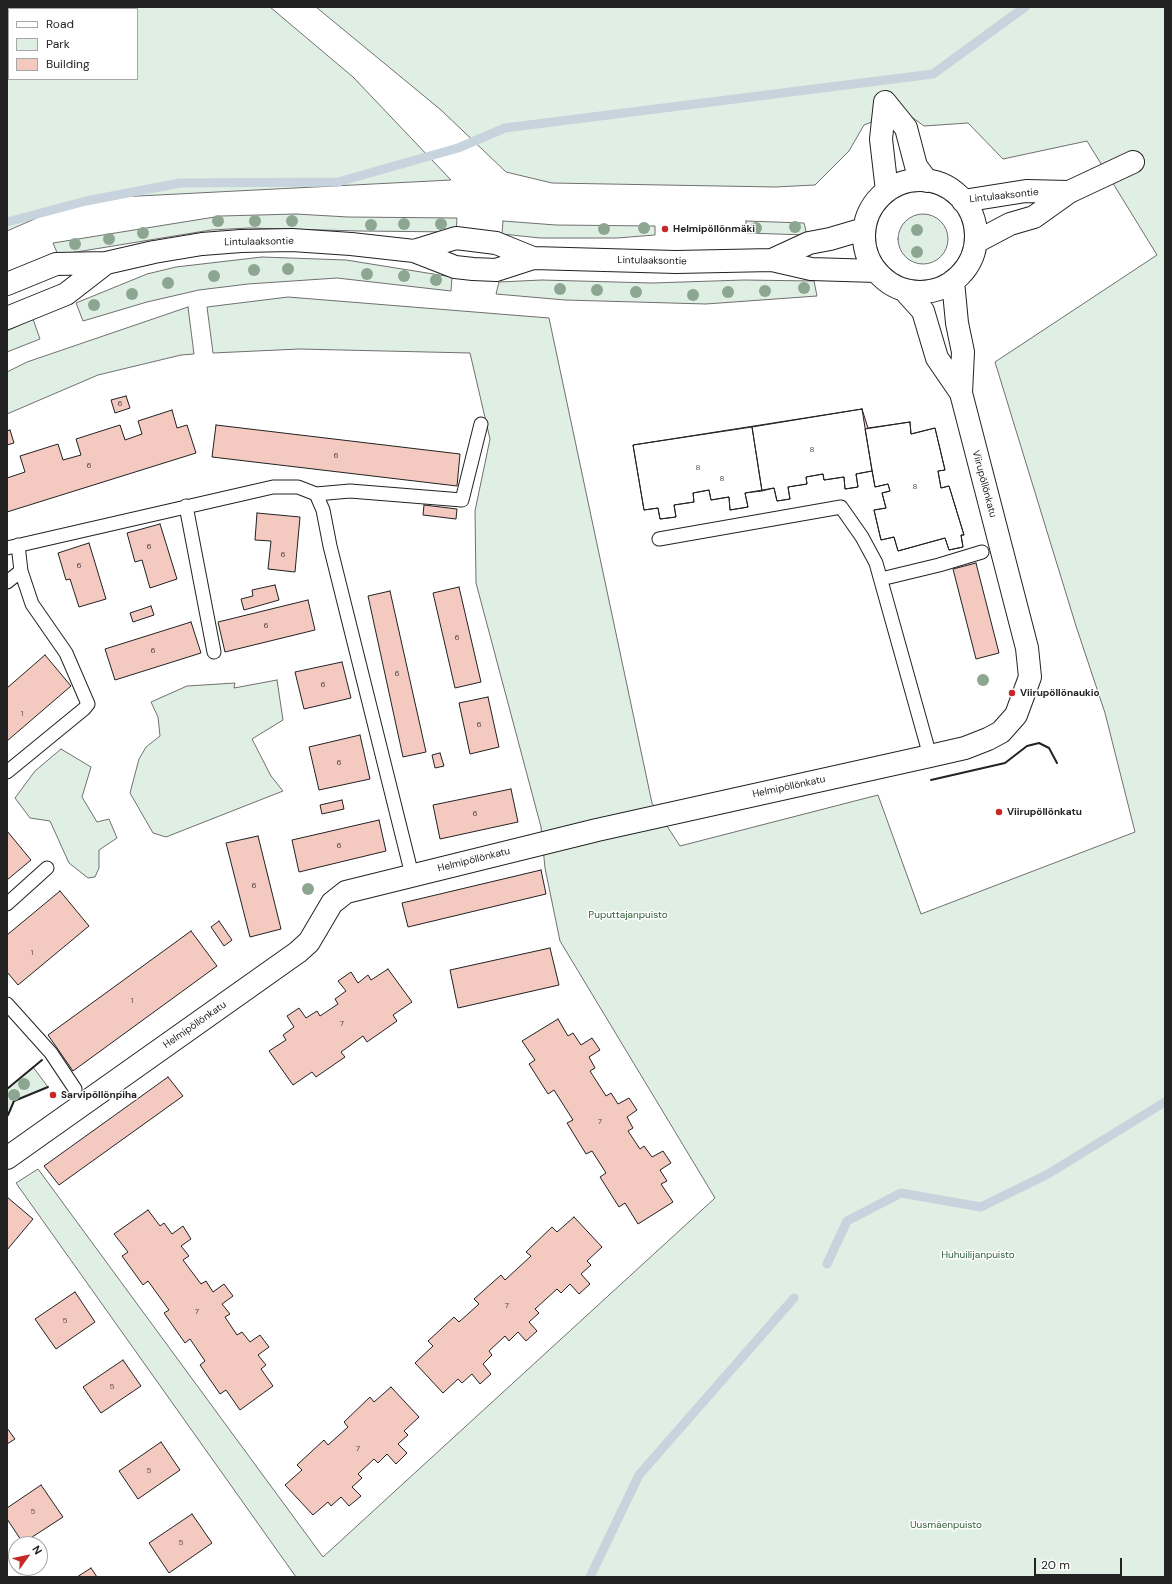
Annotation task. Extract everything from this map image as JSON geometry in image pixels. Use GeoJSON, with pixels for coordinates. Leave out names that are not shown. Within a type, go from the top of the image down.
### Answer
{"type":"FeatureCollection","features":[{"type":"Feature","properties":{"kind":"street"},"geometry":{"type":"LineString","coordinates":[[887,191],[881,139],[885,102],[906,128],[916,166],[927,180]]}},
{"type":"Feature","properties":{"kind":"street","name":"Lintulaaksontie"},"geometry":{"type":"LineString","coordinates":[[976,242],[1010,224],[1034,217],[1069,192],[1133,162]]}},
{"type":"Feature","properties":{"kind":"street"},"geometry":{"type":"LineString","coordinates":[[927,180],[946,187],[963,201],[971,214],[975,229],[976,242],[973,254],[965,269],[953,281],[932,290],[921,292],[904,290],[889,282],[876,271],[868,258],[864,244],[864,229],[872,208],[887,191],[907,182],[927,180]]}},
{"type":"Feature","properties":{"kind":"street","name":"Lintulaaksontie"},"geometry":{"type":"LineString","coordinates":[[963,201],[1026,191],[1069,192]]}},
{"type":"Feature","properties":{"kind":"street","name":"Lintulaaksontie"},"geometry":{"type":"LineString","coordinates":[[772,260],[809,243],[830,239],[864,229]]}},
{"type":"Feature","properties":{"kind":"street","name":"Lintulaaksontie"},"geometry":{"type":"LineString","coordinates":[[414,251],[456,238],[496,243],[533,258]]}},
{"type":"Feature","properties":{"kind":"street","name":"Lintulaaksontie"},"geometry":{"type":"LineString","coordinates":[[7,284],[56,264],[106,263],[154,252],[195,245],[241,241],[314,242],[414,251],[455,267],[473,269],[496,270],[533,258],[676,262],[772,260],[811,269],[876,271]]}},
{"type":"Feature","properties":{"kind":"street","name":"Lintulaaksontie"},"geometry":{"type":"LineString","coordinates":[[7,318],[66,294],[106,263]]}},
{"type":"Feature","properties":{"kind":"street","name":"Viirupöllönkatu"},"geometry":{"type":"LineString","coordinates":[[953,281],[957,323],[962,352],[961,393],[1027,648],[1030,677],[1016,715]]}},
{"type":"Feature","properties":{"kind":"street","name":"Viirupöllönkatu"},"geometry":{"type":"LineString","coordinates":[[904,290],[923,311],[937,358],[961,393]]}},
{"type":"Feature","properties":{"kind":"street","name":"Helmipöllönkatu"},"geometry":{"type":"LineString","coordinates":[[7,1158],[298,952],[309,942],[332,903],[346,892],[597,830],[965,748],[1001,732],[1016,715]]}},
{"type":"Feature","properties":{"kind":"lane"},"geometry":{"type":"LineString","coordinates":[[7,772],[84,710],[88,704],[66,653],[32,604],[12,546],[273,487],[298,487],[316,494],[350,491],[462,500],[481,424]]}},
{"type":"Feature","properties":{"kind":"lane"},"geometry":{"type":"LineString","coordinates":[[316,494],[323,510],[330,546],[412,875]]}},
{"type":"Feature","properties":{"kind":"lane"},"geometry":{"type":"LineString","coordinates":[[186,506],[214,652]]}},
{"type":"Feature","properties":{"kind":"lane"},"geometry":{"type":"LineString","coordinates":[[658,539],[841,507],[862,537],[876,563],[930,756]]}},
{"type":"Feature","properties":{"kind":"lane"},"geometry":{"type":"LineString","coordinates":[[881,579],[939,565],[982,552]]}},
{"type":"Feature","properties":{"kind":"lane"},"geometry":{"type":"LineString","coordinates":[[7,582],[21,571]]}},
{"type":"Feature","properties":{"kind":"lane"},"geometry":{"type":"LineString","coordinates":[[7,904],[46,868]]}},
{"type":"Feature","properties":{"kind":"lane"},"geometry":{"type":"LineString","coordinates":[[7,1004],[51,1054],[75,1088]]}},
{"type":"Feature","properties":{"kind":"green space"},"geometry":{"type":"Polygon","coordinates":[[[7,7],[270,7],[353,77],[451,180],[80,199],[7,231],[7,7]]]}},
{"type":"Feature","properties":{"kind":"green space"},"geometry":{"type":"Polygon","coordinates":[[[316,7],[1165,7],[1165,1577],[296,1577],[16,1183],[38,1169],[323,1557],[715,1198],[560,941],[545,868],[541,827],[476,583],[475,511],[490,439],[470,353],[299,349],[213,353],[207,307],[288,297],[549,318],[652,803],[680,846],[878,795],[921,914],[1135,832],[1105,713],[1076,626],[995,362],[1157,255],[1087,141],[1003,159],[968,123],[924,126],[902,110],[864,125],[849,151],[815,185],[775,187],[552,183],[506,172],[441,110],[316,7]]]}},
{"type":"Feature","properties":{"kind":"green space"},"geometry":{"type":"Polygon","coordinates":[[[296,214],[348,217],[457,218],[456,232],[249,228],[211,230],[58,255],[53,243],[221,216],[296,214]]]}},
{"type":"Feature","properties":{"kind":"green space"},"geometry":{"type":"Polygon","coordinates":[[[923,214],[933,216],[941,221],[946,229],[948,239],[946,249],[941,257],[933,262],[923,264],[913,262],[905,257],[900,249],[898,239],[900,229],[905,221],[913,216],[923,214]]]}},
{"type":"Feature","properties":{"kind":"green space"},"geometry":{"type":"Polygon","coordinates":[[[503,221],[556,225],[655,226],[655,235],[617,238],[540,238],[502,234],[503,221]]]}},
{"type":"Feature","properties":{"kind":"green space"},"geometry":{"type":"Polygon","coordinates":[[[746,221],[804,223],[807,235],[746,233],[746,221]]]}},
{"type":"Feature","properties":{"kind":"green space"},"geometry":{"type":"Polygon","coordinates":[[[262,257],[346,260],[452,277],[451,291],[337,278],[248,284],[199,290],[147,302],[83,321],[76,303],[147,274],[176,267],[262,257]]]}},
{"type":"Feature","properties":{"kind":"green space"},"geometry":{"type":"Polygon","coordinates":[[[542,280],[652,283],[744,280],[814,281],[817,296],[706,304],[565,300],[496,294],[499,282],[542,280]]]}},
{"type":"Feature","properties":{"kind":"green space"},"geometry":{"type":"Polygon","coordinates":[[[188,307],[194,354],[181,355],[98,375],[7,414],[7,372],[27,362],[188,307]]]}},
{"type":"Feature","properties":{"kind":"green space"},"geometry":{"type":"Polygon","coordinates":[[[33,319],[40,339],[7,352],[7,331],[33,319]]]}},
{"type":"Feature","properties":{"kind":"green space"},"geometry":{"type":"Polygon","coordinates":[[[277,680],[283,720],[252,739],[271,776],[283,791],[166,837],[153,833],[130,793],[139,759],[146,747],[160,736],[158,717],[151,702],[187,686],[235,683],[234,688],[277,680]]]}},
{"type":"Feature","properties":{"kind":"green space"},"geometry":{"type":"Polygon","coordinates":[[[61,749],[91,767],[82,797],[97,822],[109,819],[117,838],[99,850],[99,868],[95,877],[88,878],[69,863],[50,821],[30,818],[15,798],[35,771],[61,749]]]}},
{"type":"Feature","properties":{"kind":"green space"},"geometry":{"type":"Polygon","coordinates":[[[33,1067],[48,1087],[14,1101],[7,1117],[7,1089],[33,1067]]]}},
{"type":"Feature","properties":{"kind":"building"},"geometry":{"type":"Polygon","coordinates":[[[126,396],[130,408],[115,413],[111,400],[126,396]]]}},
{"type":"Feature","properties":{"kind":"building"},"geometry":{"type":"Polygon","coordinates":[[[862,409],[868,428],[910,422],[911,434],[935,428],[945,470],[938,471],[941,488],[949,486],[964,535],[961,535],[963,547],[949,550],[945,538],[898,551],[894,537],[881,540],[874,510],[886,508],[882,493],[890,491],[888,484],[875,487],[872,471],[856,474],[858,487],[845,489],[844,477],[824,480],[823,474],[806,477],[807,484],[788,487],[790,499],[777,501],[774,488],[745,493],[748,507],[730,510],[729,497],[711,500],[709,490],[693,493],[694,502],[674,505],[676,517],[660,519],[658,508],[644,510],[633,445],[862,409]]]}},
{"type":"Feature","properties":{"kind":"building"},"geometry":{"type":"Polygon","coordinates":[[[862,409],[872,471],[856,474],[858,487],[845,489],[844,477],[824,480],[823,474],[806,477],[807,484],[788,487],[790,499],[777,501],[774,488],[762,491],[752,427],[862,409]]]}},
{"type":"Feature","properties":{"kind":"building"},"geometry":{"type":"Polygon","coordinates":[[[172,410],[177,428],[187,425],[196,453],[7,512],[7,478],[25,472],[20,456],[58,444],[63,460],[81,455],[76,439],[120,425],[125,440],[142,434],[138,421],[172,410]]]}},
{"type":"Feature","properties":{"kind":"building"},"geometry":{"type":"Polygon","coordinates":[[[910,422],[911,434],[935,428],[945,470],[938,471],[941,488],[949,486],[964,535],[961,535],[963,547],[949,550],[945,538],[898,551],[894,537],[881,540],[874,510],[886,508],[882,493],[890,491],[888,484],[875,487],[865,429],[910,422]]]}},
{"type":"Feature","properties":{"kind":"building"},"geometry":{"type":"Polygon","coordinates":[[[216,425],[460,454],[457,486],[212,457],[216,425]]]}},
{"type":"Feature","properties":{"kind":"building"},"geometry":{"type":"Polygon","coordinates":[[[752,427],[762,491],[745,493],[748,507],[730,510],[729,497],[711,500],[709,490],[693,493],[694,502],[674,505],[676,517],[660,519],[658,508],[644,510],[633,445],[752,427]]]}},
{"type":"Feature","properties":{"kind":"building"},"geometry":{"type":"Polygon","coordinates":[[[10,430],[14,443],[7,445],[7,431],[10,430]]]}},
{"type":"Feature","properties":{"kind":"building"},"geometry":{"type":"Polygon","coordinates":[[[424,505],[457,509],[456,519],[423,515],[424,505]]]}},
{"type":"Feature","properties":{"kind":"building"},"geometry":{"type":"Polygon","coordinates":[[[257,513],[300,517],[295,572],[268,569],[271,541],[255,540],[257,513]]]}},
{"type":"Feature","properties":{"kind":"building"},"geometry":{"type":"Polygon","coordinates":[[[160,524],[177,579],[150,588],[142,560],[135,562],[127,533],[160,524]]]}},
{"type":"Feature","properties":{"kind":"building"},"geometry":{"type":"Polygon","coordinates":[[[89,543],[106,599],[79,607],[70,579],[66,580],[58,553],[89,543]]]}},
{"type":"Feature","properties":{"kind":"building"},"geometry":{"type":"Polygon","coordinates":[[[976,563],[999,653],[976,659],[953,569],[976,563]]]}},
{"type":"Feature","properties":{"kind":"building"},"geometry":{"type":"Polygon","coordinates":[[[275,585],[279,600],[244,610],[241,599],[253,596],[252,590],[275,585]]]}},
{"type":"Feature","properties":{"kind":"building"},"geometry":{"type":"Polygon","coordinates":[[[459,587],[481,682],[455,688],[433,593],[459,587]]]}},
{"type":"Feature","properties":{"kind":"building"},"geometry":{"type":"Polygon","coordinates":[[[390,591],[426,752],[403,757],[368,596],[390,591]]]}},
{"type":"Feature","properties":{"kind":"building"},"geometry":{"type":"Polygon","coordinates":[[[308,600],[315,630],[225,652],[218,622],[308,600]]]}},
{"type":"Feature","properties":{"kind":"building"},"geometry":{"type":"Polygon","coordinates":[[[151,606],[154,615],[133,622],[130,613],[151,606]]]}},
{"type":"Feature","properties":{"kind":"building"},"geometry":{"type":"Polygon","coordinates":[[[191,622],[201,653],[115,680],[105,649],[191,622]]]}},
{"type":"Feature","properties":{"kind":"building"},"geometry":{"type":"Polygon","coordinates":[[[45,655],[71,686],[7,741],[7,688],[45,655]]]}},
{"type":"Feature","properties":{"kind":"building"},"geometry":{"type":"Polygon","coordinates":[[[342,662],[351,698],[304,709],[295,672],[342,662]]]}},
{"type":"Feature","properties":{"kind":"building"},"geometry":{"type":"Polygon","coordinates":[[[488,697],[499,747],[470,754],[459,703],[488,697]]]}},
{"type":"Feature","properties":{"kind":"building"},"geometry":{"type":"Polygon","coordinates":[[[360,735],[370,779],[319,790],[309,747],[360,735]]]}},
{"type":"Feature","properties":{"kind":"building"},"geometry":{"type":"Polygon","coordinates":[[[440,753],[444,766],[435,768],[432,755],[440,753]]]}},
{"type":"Feature","properties":{"kind":"building"},"geometry":{"type":"Polygon","coordinates":[[[511,789],[518,822],[440,839],[433,805],[511,789]]]}},
{"type":"Feature","properties":{"kind":"building"},"geometry":{"type":"Polygon","coordinates":[[[342,800],[344,809],[322,814],[320,805],[342,800]]]}},
{"type":"Feature","properties":{"kind":"building"},"geometry":{"type":"Polygon","coordinates":[[[379,820],[386,851],[299,872],[292,840],[379,820]]]}},
{"type":"Feature","properties":{"kind":"building"},"geometry":{"type":"Polygon","coordinates":[[[7,831],[31,860],[7,880],[7,831]]]}},
{"type":"Feature","properties":{"kind":"building"},"geometry":{"type":"Polygon","coordinates":[[[258,836],[281,929],[250,937],[226,843],[258,836]]]}},
{"type":"Feature","properties":{"kind":"building"},"geometry":{"type":"Polygon","coordinates":[[[541,870],[546,894],[408,927],[402,903],[541,870]]]}},
{"type":"Feature","properties":{"kind":"building"},"geometry":{"type":"Polygon","coordinates":[[[60,891],[89,926],[18,985],[7,972],[7,935],[60,891]]]}},
{"type":"Feature","properties":{"kind":"building"},"geometry":{"type":"Polygon","coordinates":[[[219,921],[232,940],[224,946],[211,927],[219,921]]]}},
{"type":"Feature","properties":{"kind":"building"},"geometry":{"type":"Polygon","coordinates":[[[191,931],[217,966],[73,1071],[48,1035],[191,931]]]}},
{"type":"Feature","properties":{"kind":"building"},"geometry":{"type":"Polygon","coordinates":[[[550,948],[559,985],[458,1008],[450,970],[550,948]]]}},
{"type":"Feature","properties":{"kind":"building"},"geometry":{"type":"Polygon","coordinates":[[[388,969],[412,1002],[393,1015],[397,1021],[367,1042],[363,1036],[341,1052],[345,1057],[316,1077],[312,1072],[293,1085],[269,1051],[286,1040],[283,1035],[294,1027],[287,1016],[299,1008],[306,1018],[317,1011],[320,1016],[338,1004],[335,999],[346,991],[338,981],[351,972],[358,983],[368,975],[371,980],[388,969]]]}},
{"type":"Feature","properties":{"kind":"building"},"geometry":{"type":"Polygon","coordinates":[[[558,1019],[568,1036],[573,1033],[581,1045],[592,1038],[600,1050],[589,1057],[595,1068],[590,1071],[606,1096],[611,1093],[618,1104],[629,1098],[637,1110],[627,1117],[633,1128],[628,1131],[640,1149],[644,1146],[652,1157],[663,1151],[671,1163],[660,1170],[667,1181],[661,1184],[673,1202],[638,1224],[625,1203],[619,1207],[600,1177],[606,1173],[592,1151],[586,1154],[567,1123],[573,1120],[554,1090],[548,1094],[529,1064],[535,1060],[522,1041],[558,1019]]]}},
{"type":"Feature","properties":{"kind":"building"},"geometry":{"type":"Polygon","coordinates":[[[168,1077],[183,1096],[59,1185],[44,1166],[168,1077]]]}},
{"type":"Feature","properties":{"kind":"building"},"geometry":{"type":"Polygon","coordinates":[[[7,1197],[33,1219],[7,1250],[7,1197]]]}},
{"type":"Feature","properties":{"kind":"building"},"geometry":{"type":"Polygon","coordinates":[[[148,1210],[160,1226],[164,1223],[172,1234],[183,1226],[191,1239],[181,1246],[189,1256],[183,1260],[201,1284],[206,1281],[213,1292],[224,1284],[233,1296],[222,1304],[230,1314],[225,1317],[237,1335],[242,1332],[250,1342],[260,1335],[269,1347],[258,1355],[266,1365],[261,1369],[273,1386],[240,1410],[226,1390],[220,1394],[200,1365],[205,1361],[190,1339],[185,1343],[164,1313],[169,1310],[148,1281],[143,1285],[122,1256],[128,1252],[114,1234],[148,1210]]]}},
{"type":"Feature","properties":{"kind":"building"},"geometry":{"type":"Polygon","coordinates":[[[574,1217],[602,1247],[587,1261],[591,1265],[581,1274],[590,1284],[579,1294],[570,1284],[561,1293],[557,1289],[535,1309],[539,1313],[529,1322],[537,1331],[526,1341],[518,1332],[509,1341],[505,1336],[489,1351],[492,1355],[483,1364],[491,1374],[480,1384],[472,1374],[462,1383],[458,1379],[443,1393],[415,1363],[433,1346],[428,1341],[454,1317],[459,1322],[479,1304],[474,1299],[501,1275],[505,1280],[531,1256],[526,1252],[552,1227],[557,1232],[574,1217]]]}},
{"type":"Feature","properties":{"kind":"building"},"geometry":{"type":"Polygon","coordinates":[[[75,1292],[95,1322],[56,1349],[35,1319],[75,1292]]]}},
{"type":"Feature","properties":{"kind":"building"},"geometry":{"type":"Polygon","coordinates":[[[123,1360],[141,1386],[101,1413],[83,1387],[123,1360]]]}},
{"type":"Feature","properties":{"kind":"building"},"geometry":{"type":"Polygon","coordinates":[[[391,1387],[419,1417],[404,1431],[408,1435],[398,1444],[407,1453],[396,1464],[387,1454],[378,1463],[374,1459],[358,1474],[362,1478],[352,1487],[361,1496],[349,1506],[341,1497],[331,1506],[328,1502],[313,1515],[285,1485],[302,1470],[297,1465],[324,1440],[328,1445],[348,1427],[344,1422],[370,1397],[374,1402],[391,1387]]]}},
{"type":"Feature","properties":{"kind":"building"},"geometry":{"type":"Polygon","coordinates":[[[7,1428],[15,1439],[7,1444],[7,1428]]]}},
{"type":"Feature","properties":{"kind":"building"},"geometry":{"type":"Polygon","coordinates":[[[161,1442],[180,1470],[138,1499],[119,1471],[161,1442]]]}},
{"type":"Feature","properties":{"kind":"building"},"geometry":{"type":"Polygon","coordinates":[[[41,1485],[63,1517],[34,1536],[18,1536],[7,1519],[7,1508],[41,1485]]]}},
{"type":"Feature","properties":{"kind":"building"},"geometry":{"type":"Polygon","coordinates":[[[192,1514],[212,1543],[169,1573],[149,1543],[192,1514]]]}},
{"type":"Feature","properties":{"kind":"building"},"geometry":{"type":"Polygon","coordinates":[[[91,1568],[97,1577],[77,1577],[91,1568]]]}},
{"type":"Feature","properties":{"kind":"waterway"},"geometry":{"type":"LineString","coordinates":[[7,222],[86,201],[180,183],[338,182],[458,148],[505,128],[933,74],[1025,7]]}},
{"type":"Feature","properties":{"kind":"waterway"},"geometry":{"type":"LineString","coordinates":[[827,1264],[847,1221],[901,1193],[981,1207],[1048,1174],[1165,1102]]}},
{"type":"Feature","properties":{"kind":"waterway"},"geometry":{"type":"LineString","coordinates":[[590,1577],[639,1475],[794,1298]]}},
{"type":"Feature","properties":{"kind":"wall"},"geometry":{"type":"LineString","coordinates":[[931,780],[1005,763],[1027,746],[1039,743],[1049,748],[1057,763]]}},
{"type":"Feature","properties":{"kind":"wall"},"geometry":{"type":"LineString","coordinates":[[7,1089],[42,1060]]}},
{"type":"Feature","properties":{"kind":"wall"},"geometry":{"type":"LineString","coordinates":[[8,1115],[14,1101],[48,1087]]}},
{"type":"Feature","properties":{"kind":"place","name":"Helmipöllönmäki"},"geometry":{"type":"Point","coordinates":[665,229]}},
{"type":"Feature","properties":{"kind":"place","name":"Viirupöllönaukio"},"geometry":{"type":"Point","coordinates":[1012,693]}},
{"type":"Feature","properties":{"kind":"place","name":"Viirupöllönkatu"},"geometry":{"type":"Point","coordinates":[999,812]}},
{"type":"Feature","properties":{"kind":"place","name":"Sarvipöllönpiha"},"geometry":{"type":"Point","coordinates":[53,1095]}},
{"type":"Feature","properties":{"kind":"park label","name":"Puputtajanpuisto"},"geometry":{"type":"Point","coordinates":[628,915]}},
{"type":"Feature","properties":{"kind":"park label","name":"Huhuilijanpuisto"},"geometry":{"type":"Point","coordinates":[978,1255]}},
{"type":"Feature","properties":{"kind":"park label","name":"Uusmäenpuisto"},"geometry":{"type":"Point","coordinates":[946,1525]}}]}
